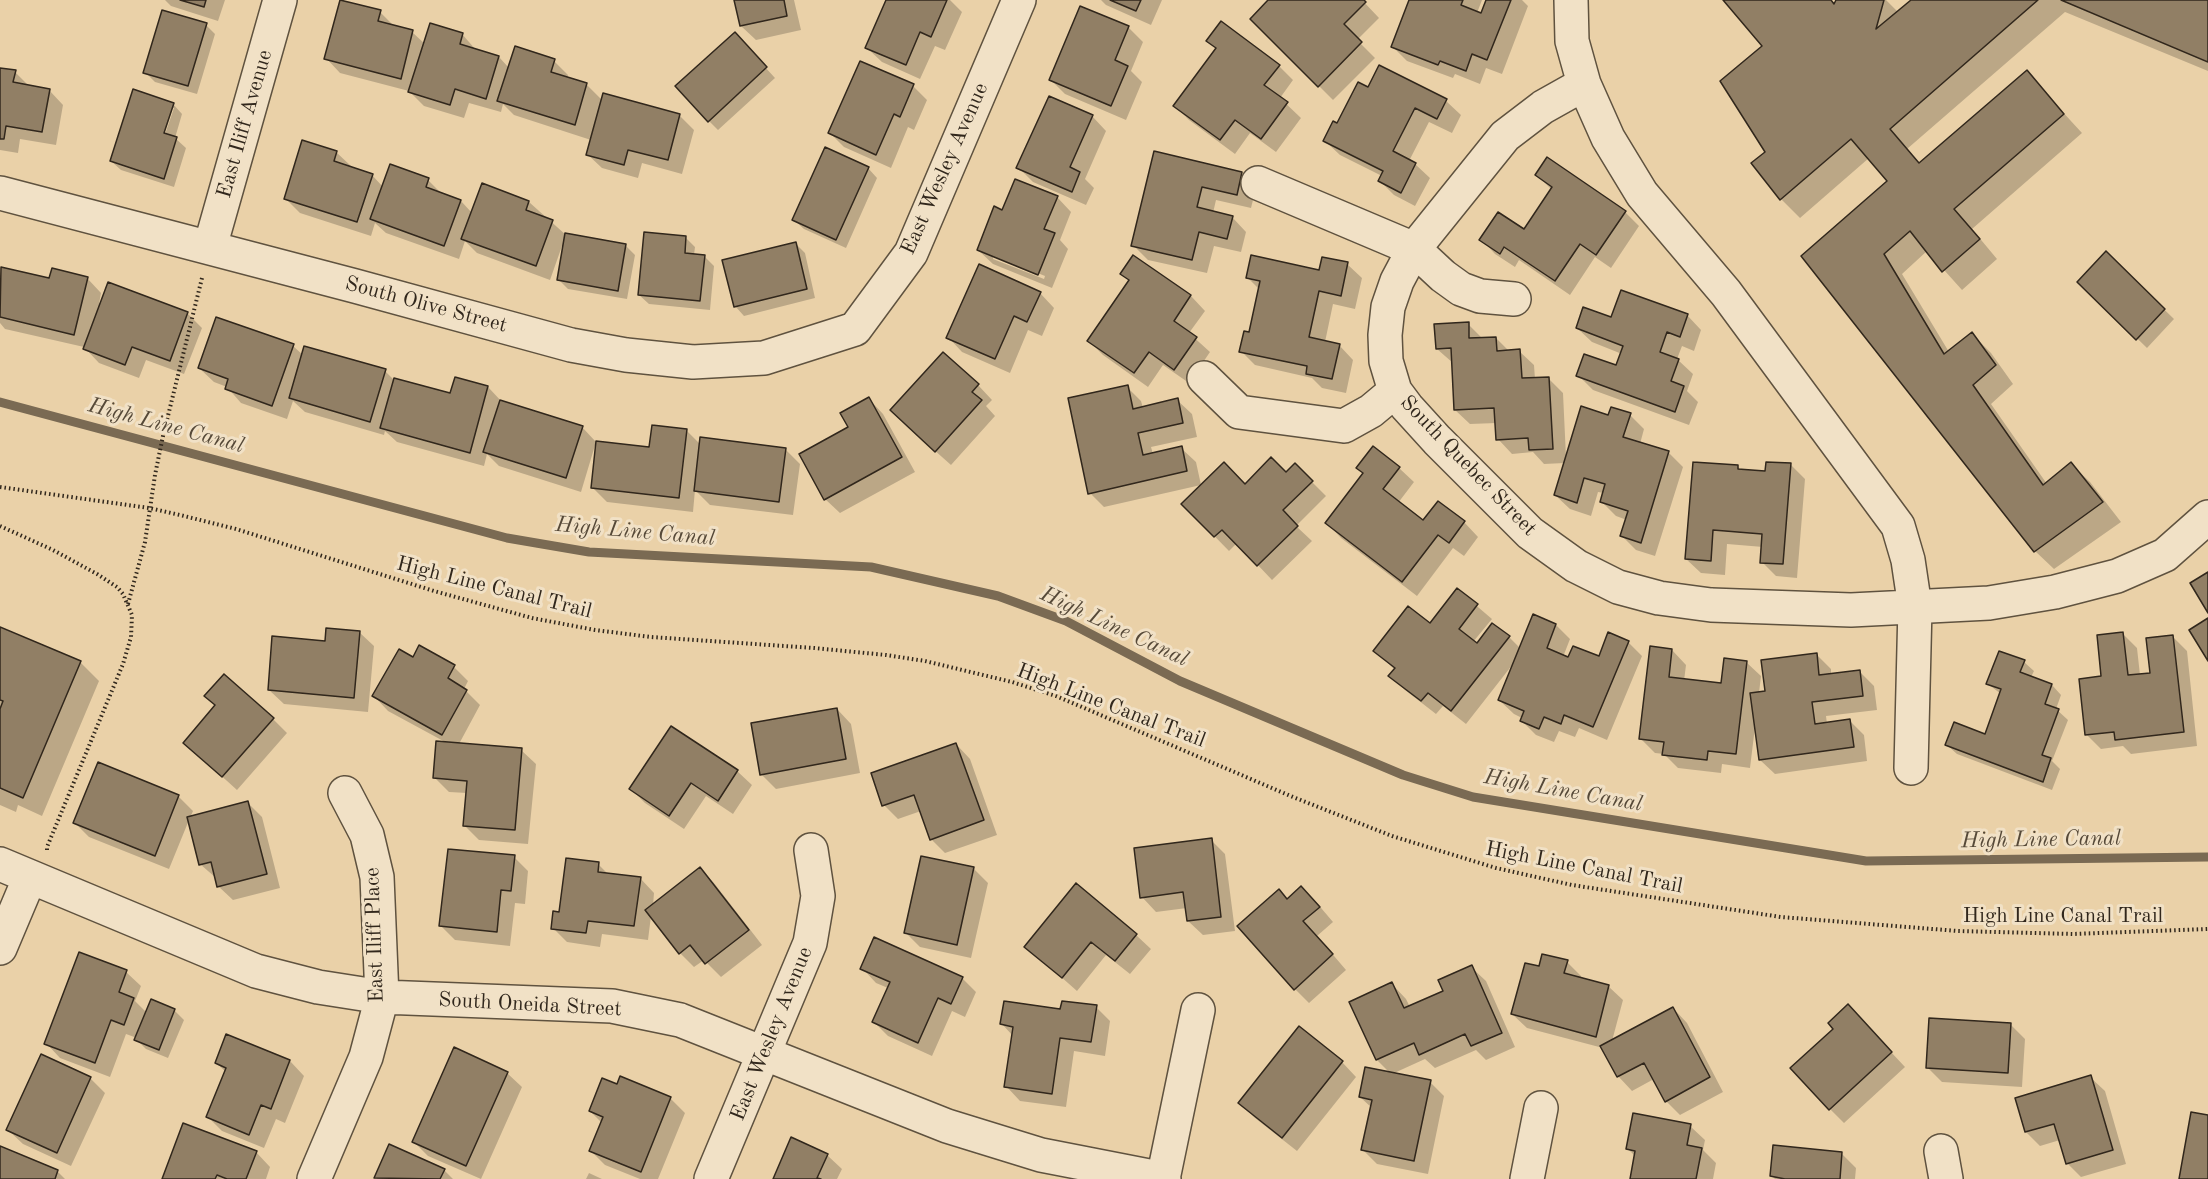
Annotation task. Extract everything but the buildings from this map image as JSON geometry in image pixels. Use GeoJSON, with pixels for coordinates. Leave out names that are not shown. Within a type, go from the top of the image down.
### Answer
{"type":"FeatureCollection","features":[{"type":"Feature","properties":{"kind":"street","name":"East Iliff Avenue"},"geometry":{"type":"LineString","coordinates":[[210,248],[280,0]]}},
{"type":"Feature","properties":{"kind":"street","name":"East Wesley Avenue"},"geometry":{"type":"LineString","coordinates":[[855,329],[911,253],[1019,0]]}},
{"type":"Feature","properties":{"kind":"street"},"geometry":{"type":"LineString","coordinates":[[1571,0],[1572,41],[1584,84],[1608,138],[1642,194],[1726,293],[1898,526],[1908,560],[1915,607],[1911,768]]}},
{"type":"Feature","properties":{"kind":"street","name":"South Quebec Street"},"geometry":{"type":"LineString","coordinates":[[1584,84],[1543,107],[1505,136],[1414,249],[1397,281],[1388,307],[1385,335],[1386,361],[1395,391],[1437,440],[1530,533],[1576,566],[1618,587],[1659,598],[1711,605],[1851,610],[1989,603],[2055,592],[2116,576],[2164,555],[2208,517]]}},
{"type":"Feature","properties":{"kind":"street"},"geometry":{"type":"LineString","coordinates":[[1258,183],[1414,249],[1461,289],[1480,296],[1514,299]]}},
{"type":"Feature","properties":{"kind":"street","name":"South Olive Street"},"geometry":{"type":"LineString","coordinates":[[0,193],[571,345],[626,355],[693,362],[764,358],[855,329]]}},
{"type":"Feature","properties":{"kind":"street"},"geometry":{"type":"LineString","coordinates":[[1204,378],[1239,412],[1344,426],[1371,411],[1395,391]]}},
{"type":"Feature","properties":{"kind":"street","name":"East Iliff Place"},"geometry":{"type":"LineString","coordinates":[[314,1179],[366,1057],[382,997],[377,877],[367,835],[345,792]]}},
{"type":"Feature","properties":{"kind":"street","name":"East Wesley Avenue"},"geometry":{"type":"LineString","coordinates":[[711,1179],[810,943],[818,896],[811,850]]}},
{"type":"Feature","properties":{"kind":"street","name":"South Oneida Street"},"geometry":{"type":"LineString","coordinates":[[0,864],[256,971],[318,987],[382,997],[612,1006],[680,1020],[947,1126],[1041,1155],[1164,1179]]}},
{"type":"Feature","properties":{"kind":"street"},"geometry":{"type":"LineString","coordinates":[[0,948],[40,881]]}},
{"type":"Feature","properties":{"kind":"street"},"geometry":{"type":"LineString","coordinates":[[1164,1179],[1198,1010]]}},
{"type":"Feature","properties":{"kind":"street"},"geometry":{"type":"LineString","coordinates":[[1527,1179],[1541,1108]]}},
{"type":"Feature","properties":{"kind":"path"},"geometry":{"type":"LineString","coordinates":[[128,604],[145,542],[163,436],[210,248]]}},
{"type":"Feature","properties":{"kind":"path","name":"High Line Canal Trail"},"geometry":{"type":"LineString","coordinates":[[0,488],[149,508],[236,529],[434,591],[532,618],[595,630],[651,637],[886,655],[925,661],[1029,687],[1056,696],[1353,821],[1444,852],[1529,877],[1781,917],[1946,930],[2073,934],[2208,929]]}},
{"type":"Feature","properties":{"kind":"path"},"geometry":{"type":"LineString","coordinates":[[0,526],[53,550],[117,587],[132,615],[133,625],[128,650],[47,847],[40,881]]}},
{"type":"Feature","properties":{"kind":"waterway","name":"High Line Canal"},"geometry":{"type":"LineString","coordinates":[[0,402],[507,538],[589,552],[871,567],[998,596],[1066,621],[1180,681],[1403,775],[1473,797],[1866,861],[2208,857]]}}]}
